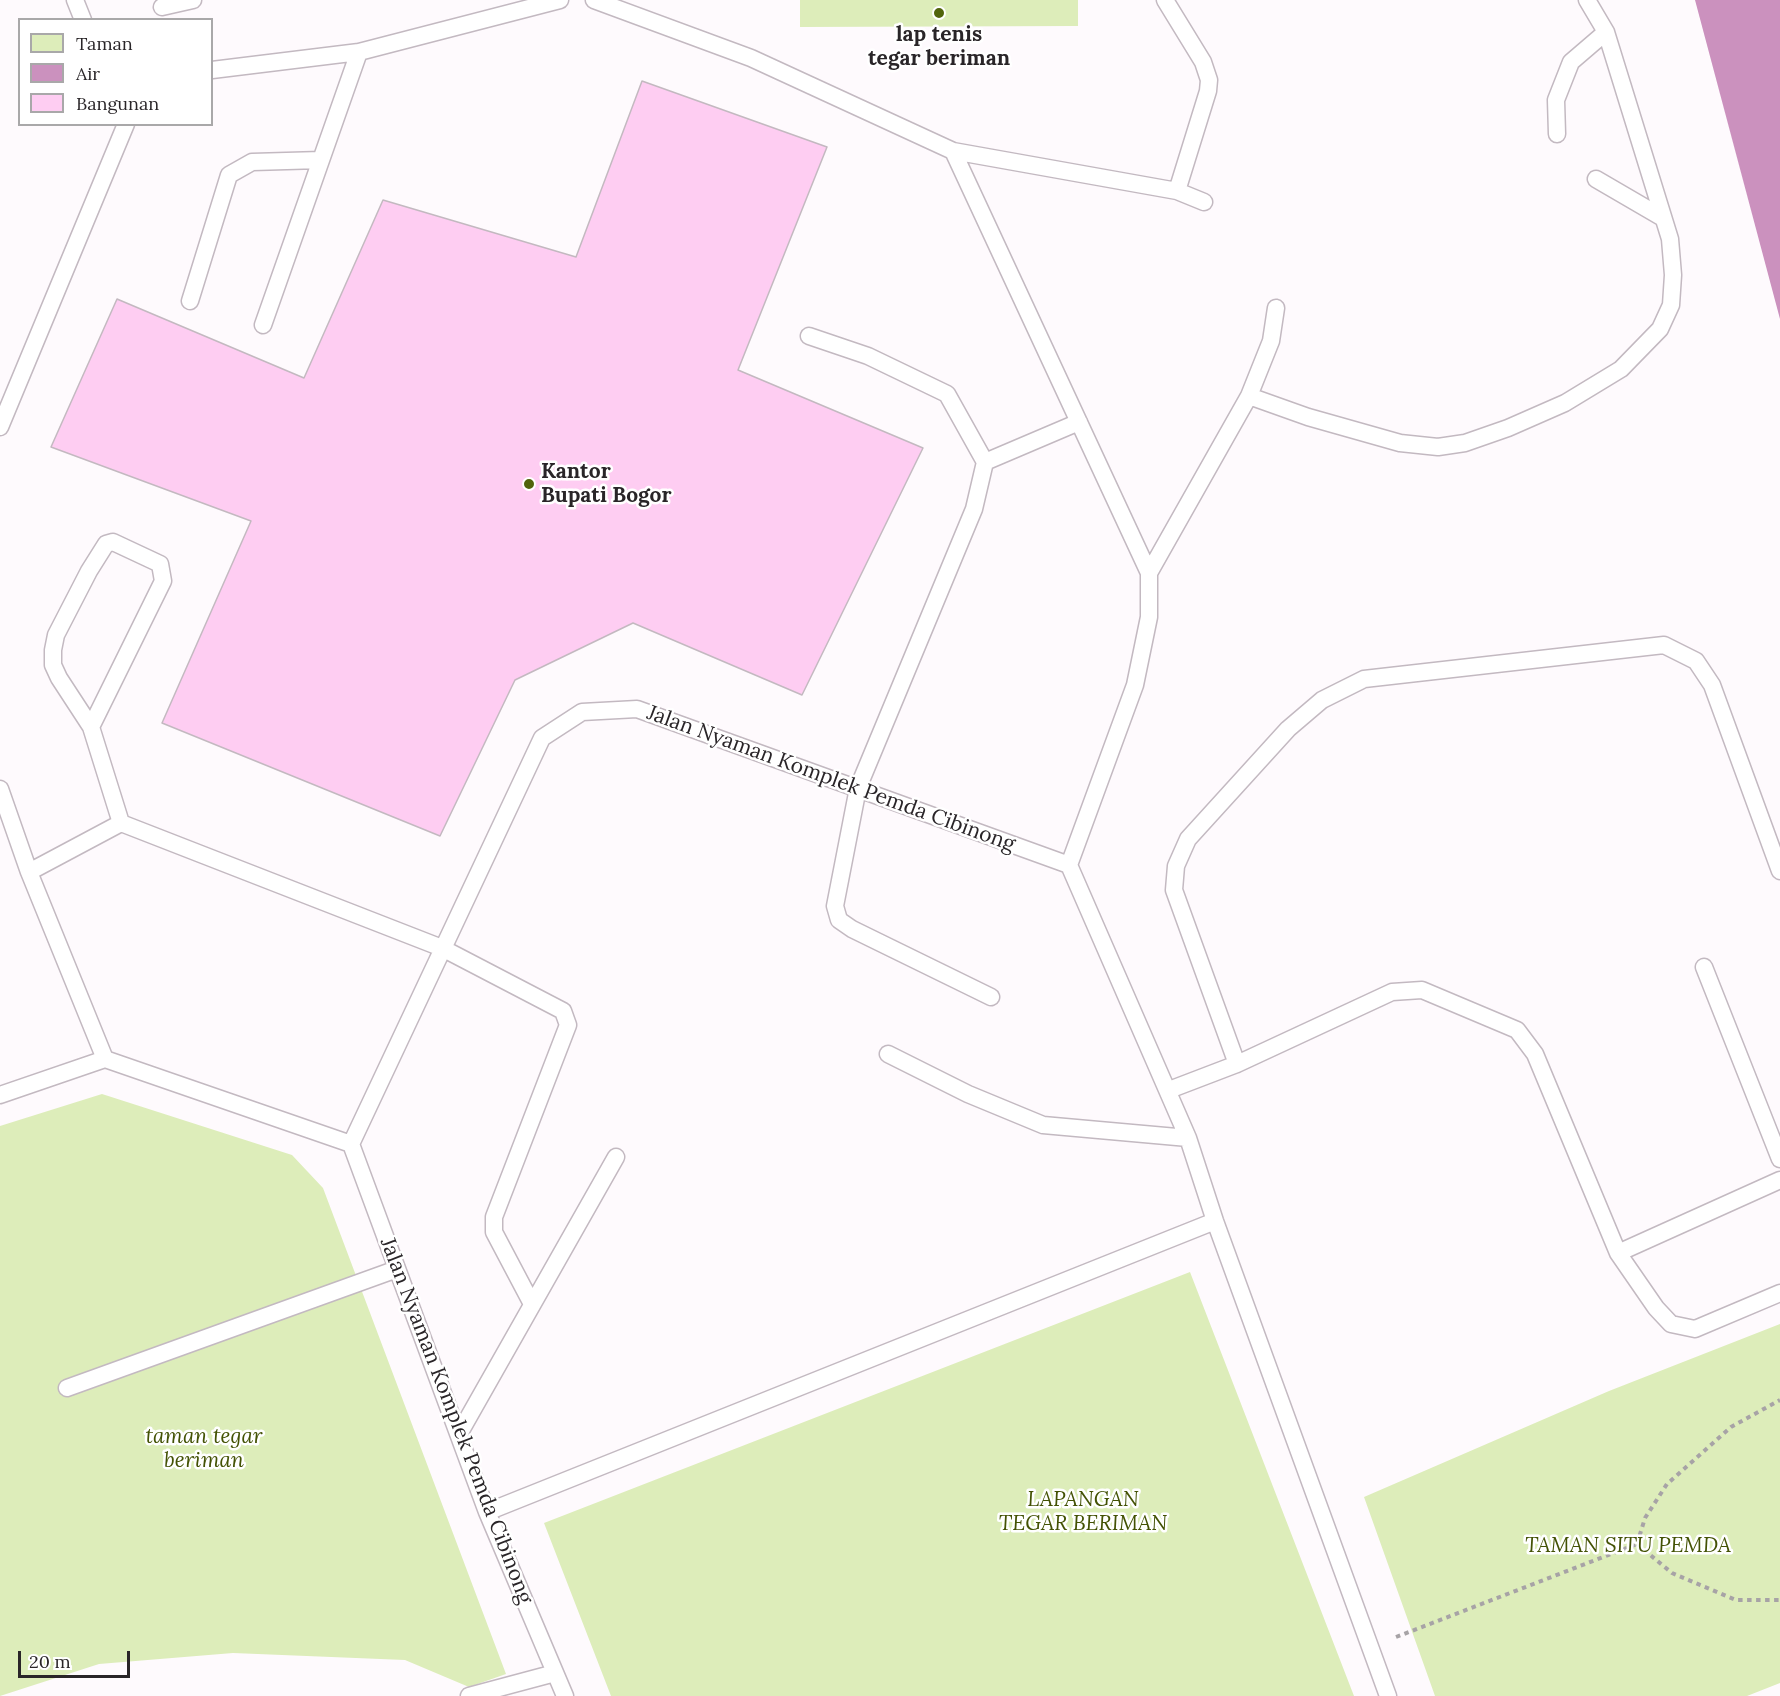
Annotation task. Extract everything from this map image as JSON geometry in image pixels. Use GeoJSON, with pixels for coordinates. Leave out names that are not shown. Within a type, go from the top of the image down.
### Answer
{"type":"FeatureCollection","features":[{"type":"Feature","properties":{"kind":"lane"},"geometry":{"type":"LineString","coordinates":[[75,0],[82,18]]}},
{"type":"Feature","properties":{"kind":"lane"},"geometry":{"type":"LineString","coordinates":[[161,9],[193,0]]}},
{"type":"Feature","properties":{"kind":"lane"},"geometry":{"type":"LineString","coordinates":[[213,70],[359,52],[560,0]]}},
{"type":"Feature","properties":{"kind":"lane"},"geometry":{"type":"LineString","coordinates":[[594,0],[751,58],[952,151],[1177,191],[1204,202]]}},
{"type":"Feature","properties":{"kind":"lane"},"geometry":{"type":"LineString","coordinates":[[1166,0],[1203,62],[1209,80],[1208,91],[1177,191]]}},
{"type":"Feature","properties":{"kind":"lane"},"geometry":{"type":"LineString","coordinates":[[1249,396],[1308,417],[1400,443],[1438,447],[1465,443],[1508,428],[1565,403],[1621,369],[1660,329],[1671,306],[1673,275],[1670,239],[1606,32],[1587,0]]}},
{"type":"Feature","properties":{"kind":"lane"},"geometry":{"type":"LineString","coordinates":[[1557,134],[1556,100],[1571,62],[1606,32]]}},
{"type":"Feature","properties":{"kind":"lane"},"geometry":{"type":"LineString","coordinates":[[263,325],[359,52]]}},
{"type":"Feature","properties":{"kind":"lane"},"geometry":{"type":"LineString","coordinates":[[0,427],[125,126]]}},
{"type":"Feature","properties":{"kind":"lane"},"geometry":{"type":"LineString","coordinates":[[952,151],[1149,573],[1149,617],[1136,685],[1069,865],[1188,1138],[1215,1221],[1388,1696]]}},
{"type":"Feature","properties":{"kind":"lane"},"geometry":{"type":"LineString","coordinates":[[190,302],[229,175],[252,162],[321,160]]}},
{"type":"Feature","properties":{"kind":"lane"},"geometry":{"type":"LineString","coordinates":[[1596,179],[1663,218]]}},
{"type":"Feature","properties":{"kind":"lane"},"geometry":{"type":"LineString","coordinates":[[1149,573],[1249,396],[1271,341],[1276,308]]}},
{"type":"Feature","properties":{"kind":"lane"},"geometry":{"type":"LineString","coordinates":[[809,336],[868,356],[947,394],[986,462],[974,509],[858,788],[835,906],[839,920],[991,998]]}},
{"type":"Feature","properties":{"kind":"lane"},"geometry":{"type":"LineString","coordinates":[[986,462],[1079,422]]}},
{"type":"Feature","properties":{"kind":"lane"},"geometry":{"type":"LineString","coordinates":[[91,727],[163,581],[160,564],[113,542],[106,544],[89,571],[56,635],[53,664],[59,678],[91,727],[121,823]]}},
{"type":"Feature","properties":{"kind":"lane"},"geometry":{"type":"LineString","coordinates":[[1237,1064],[1173,890],[1176,866],[1188,839],[1288,729],[1322,700],[1364,679],[1664,645],[1696,661],[1712,685],[1780,871]]}},
{"type":"Feature","properties":{"kind":"lane","name":"Jalan Nyaman Komplek Pemda Cibinong"},"geometry":{"type":"LineString","coordinates":[[565,1696],[487,1512],[351,1144],[542,738],[582,712],[637,709],[1069,865]]}},
{"type":"Feature","properties":{"kind":"lane"},"geometry":{"type":"LineString","coordinates":[[0,789],[29,872],[105,1059]]}},
{"type":"Feature","properties":{"kind":"lane"},"geometry":{"type":"LineString","coordinates":[[29,872],[121,823],[442,948],[563,1011],[568,1025],[494,1217],[494,1232],[532,1304]]}},
{"type":"Feature","properties":{"kind":"lane"},"geometry":{"type":"LineString","coordinates":[[1704,967],[1780,1159]]}},
{"type":"Feature","properties":{"kind":"lane"},"geometry":{"type":"LineString","coordinates":[[1169,1090],[1237,1064],[1392,992],[1422,990],[1517,1030],[1535,1053],[1618,1253],[1656,1308],[1671,1324],[1695,1329],[1780,1293]]}},
{"type":"Feature","properties":{"kind":"lane"},"geometry":{"type":"LineString","coordinates":[[888,1054],[968,1094],[1043,1125],[1188,1138]]}},
{"type":"Feature","properties":{"kind":"lane"},"geometry":{"type":"LineString","coordinates":[[0,1095],[105,1059],[351,1144]]}},
{"type":"Feature","properties":{"kind":"lane"},"geometry":{"type":"LineString","coordinates":[[459,1434],[616,1158]]}},
{"type":"Feature","properties":{"kind":"lane"},"geometry":{"type":"LineString","coordinates":[[1618,1253],[1780,1180]]}},
{"type":"Feature","properties":{"kind":"lane"},"geometry":{"type":"LineString","coordinates":[[487,1512],[1215,1221]]}},
{"type":"Feature","properties":{"kind":"lane"},"geometry":{"type":"LineString","coordinates":[[67,1388],[397,1269]]}},
{"type":"Feature","properties":{"kind":"lane"},"geometry":{"type":"LineString","coordinates":[[469,1696],[555,1673]]}},
{"type":"Feature","properties":{"kind":"path"},"geometry":{"type":"LineString","coordinates":[[1637,1545],[1645,1518],[1666,1484],[1731,1427],[1780,1400]]}},
{"type":"Feature","properties":{"kind":"path"},"geometry":{"type":"LineString","coordinates":[[1370,1647],[1637,1545]]}},
{"type":"Feature","properties":{"kind":"path"},"geometry":{"type":"LineString","coordinates":[[1637,1545],[1671,1573],[1736,1600],[1780,1600]]}},
{"type":"Feature","properties":{"kind":"green space","name":"lap tenis tegar beriman"},"geometry":{"type":"Polygon","coordinates":[[[800,0],[1078,0],[1078,26],[800,27],[800,0]]]}},
{"type":"Feature","properties":{"kind":"green space","name":"taman tegar beriman"},"geometry":{"type":"Polygon","coordinates":[[[102,1094],[292,1155],[323,1188],[506,1674],[469,1687],[405,1660],[233,1653],[99,1664],[0,1696],[0,1126],[102,1094]]]}},
{"type":"Feature","properties":{"kind":"green space","name":"LAPANGAN TEGAR BERIMAN"},"geometry":{"type":"Polygon","coordinates":[[[1190,1272],[1354,1696],[611,1696],[544,1523],[1190,1272]]]}},
{"type":"Feature","properties":{"kind":"green space","name":"TAMAN SITU PEMDA"},"geometry":{"type":"Polygon","coordinates":[[[1780,1324],[1780,1683],[1747,1696],[1435,1696],[1364,1497],[1609,1391],[1780,1324]]]}},
{"type":"Feature","properties":{"kind":"water"},"geometry":{"type":"Polygon","coordinates":[[[1695,0],[1780,0],[1780,319],[1695,0]]]}},
{"type":"Feature","properties":{"kind":"building","name":"Kantor Bupati Bogor"},"geometry":{"type":"Polygon","coordinates":[[[642,81],[827,147],[738,370],[923,448],[802,695],[633,623],[515,680],[440,836],[162,723],[251,521],[51,447],[117,299],[304,378],[383,200],[576,257],[642,81]]]}},
{"type":"Feature","properties":{"kind":"place","name":"lap tenis tegar beriman"},"geometry":{"type":"Point","coordinates":[939,13]}},
{"type":"Feature","properties":{"kind":"place","name":"Kantor Bupati Bogor"},"geometry":{"type":"Point","coordinates":[529,484]}}]}
